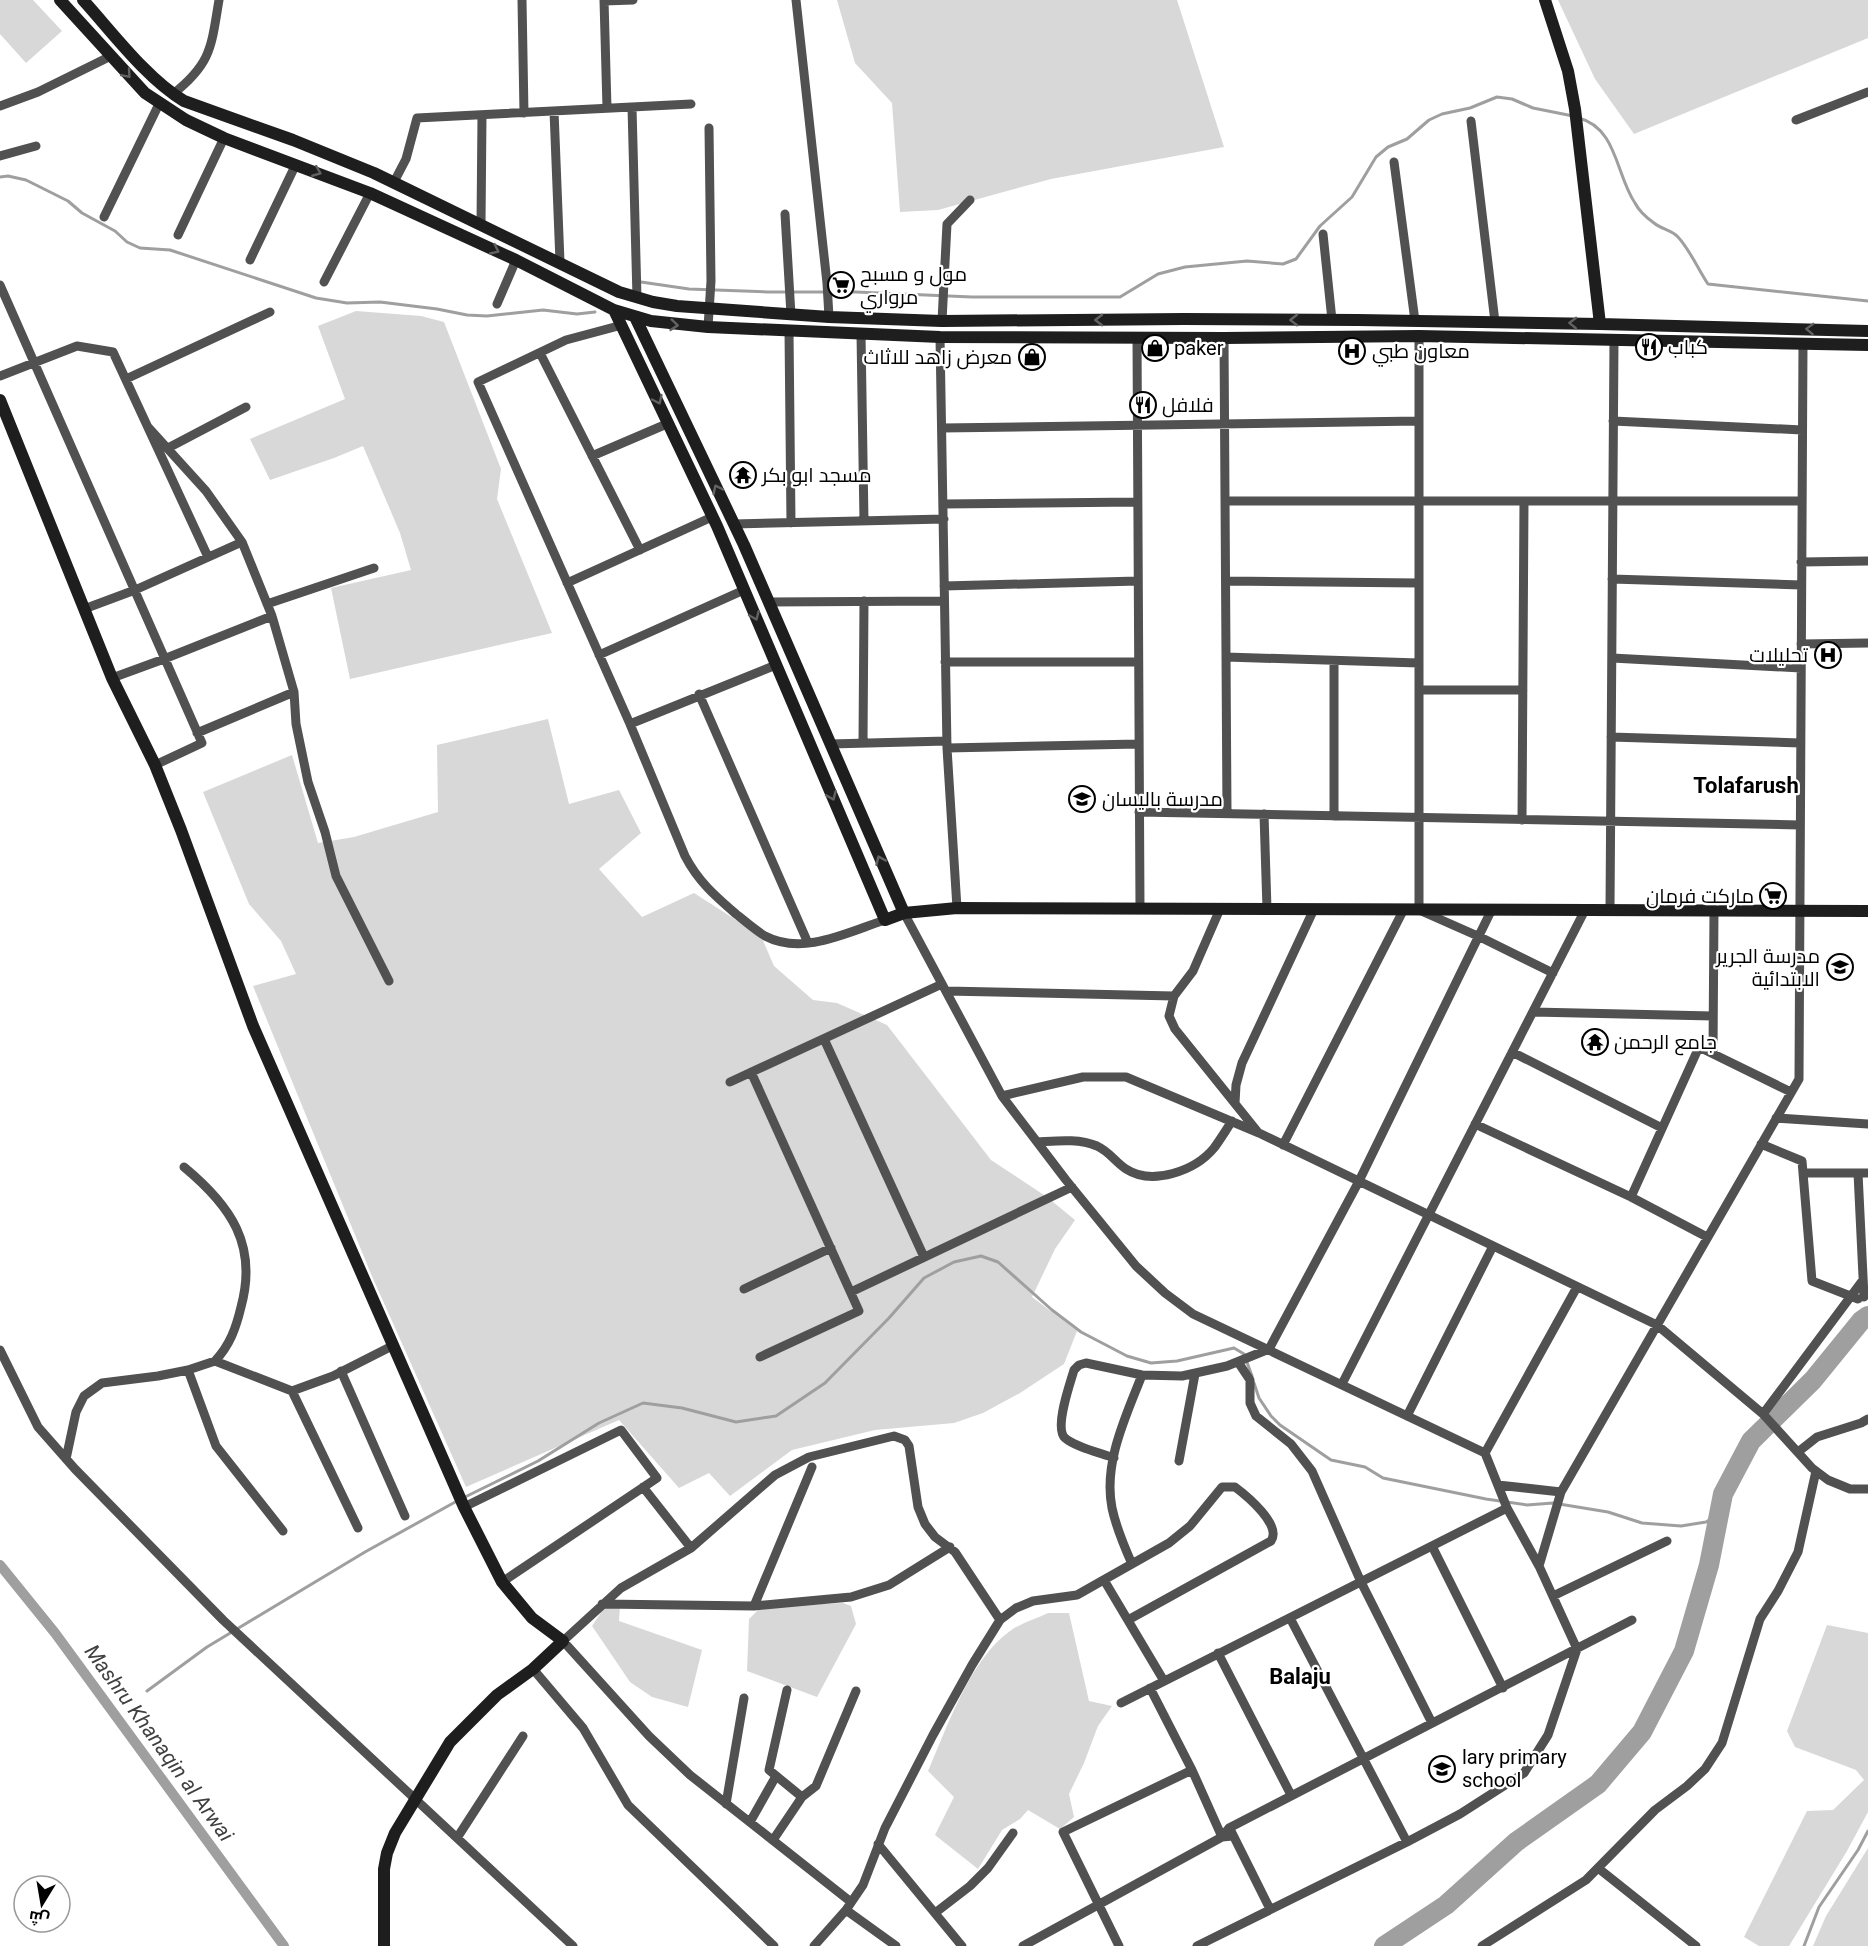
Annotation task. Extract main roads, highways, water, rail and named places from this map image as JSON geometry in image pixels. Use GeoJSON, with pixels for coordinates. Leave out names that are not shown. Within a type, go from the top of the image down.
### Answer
{"type":"FeatureCollection","features":[{"type":"Feature","properties":{"kind":"waterway"},"geometry":{"type":"LineString","coordinates":[[641,282],[689,289],[768,292],[856,292],[972,297],[1120,297],[1158,274],[1185,267],[1247,261],[1283,264],[1296,259],[1320,226],[1352,197],[1376,157],[1388,147],[1407,139],[1429,120],[1442,114],[1470,108],[1497,97],[1512,99],[1533,108],[1573,116]]}},
{"type":"Feature","properties":{"kind":"waterway"},"geometry":{"type":"LineString","coordinates":[[1579,118],[1592,123],[1601,132],[1614,154],[1629,192],[1639,209],[1657,225],[1678,237],[1708,284],[1868,301]]}},
{"type":"Feature","properties":{"kind":"waterway"},"geometry":{"type":"LineString","coordinates":[[0,177],[8,176],[26,180],[68,201],[82,213],[140,248],[170,250],[316,298],[347,303],[380,302],[467,315],[487,316],[543,310],[577,314],[595,312]]}},
{"type":"Feature","properties":{"kind":"waterway"},"geometry":{"type":"LineString","coordinates":[[463,1498],[538,1461],[599,1423],[643,1403],[682,1408],[736,1422],[776,1416],[825,1383],[889,1318],[924,1278],[954,1262],[981,1256],[998,1262],[1052,1310],[1081,1332],[1127,1356],[1151,1363],[1177,1361],[1234,1348],[1244,1354],[1252,1376]]}},
{"type":"Feature","properties":{"kind":"waterway"},"geometry":{"type":"LineString","coordinates":[[1384,1946],[1446,1905],[1516,1842],[1598,1784],[1642,1732],[1684,1651],[1709,1565],[1723,1494],[1751,1441],[1813,1380],[1861,1321],[1868,1316]]}},
{"type":"Feature","properties":{"kind":"waterway"},"geometry":{"type":"LineString","coordinates":[[1254,1383],[1259,1398],[1280,1425],[1331,1460],[1365,1467],[1383,1478],[1486,1499],[1527,1505],[1553,1503],[1608,1512],[1642,1523],[1681,1526],[1706,1522],[1719,1514]]}},
{"type":"Feature","properties":{"kind":"waterway"},"geometry":{"type":"LineString","coordinates":[[147,1691],[207,1647],[365,1552],[457,1501]]}},
{"type":"Feature","properties":{"kind":"waterway","name":"Mashru Khanaqin al Arwai"},"geometry":{"type":"LineString","coordinates":[[0,1565],[55,1633],[284,1946]]}},
{"type":"Feature","properties":{"kind":"waterway"},"geometry":{"type":"LineString","coordinates":[[1804,1946],[1819,1907],[1858,1850],[1868,1831]]}},
{"type":"Feature","properties":{"kind":"place","name":"مول و مسبح مرواري"},"geometry":{"type":"Point","coordinates":[841,285]}},
{"type":"Feature","properties":{"kind":"place","name":"كباب"},"geometry":{"type":"Point","coordinates":[1649,347]}},
{"type":"Feature","properties":{"kind":"place","name":"paker"},"geometry":{"type":"Point","coordinates":[1155,348]}},
{"type":"Feature","properties":{"kind":"place","name":"معاون طبي"},"geometry":{"type":"Point","coordinates":[1352,351]}},
{"type":"Feature","properties":{"kind":"place","name":"معرض زاهد للاثاث"},"geometry":{"type":"Point","coordinates":[1032,357]}},
{"type":"Feature","properties":{"kind":"place","name":"فلافل"},"geometry":{"type":"Point","coordinates":[1143,405]}},
{"type":"Feature","properties":{"kind":"place","name":"مسجد ابو بكر"},"geometry":{"type":"Point","coordinates":[743,475]}},
{"type":"Feature","properties":{"kind":"place","name":"تحلیلات"},"geometry":{"type":"Point","coordinates":[1828,655]}},
{"type":"Feature","properties":{"kind":"place","name":"مدرسة بالیسان"},"geometry":{"type":"Point","coordinates":[1082,799]}},
{"type":"Feature","properties":{"kind":"place","name":"مارکت فرمان"},"geometry":{"type":"Point","coordinates":[1773,896]}},
{"type":"Feature","properties":{"kind":"place","name":"مدرسة الجرير الابتدائية"},"geometry":{"type":"Point","coordinates":[1840,967]}},
{"type":"Feature","properties":{"kind":"place","name":"جامع الرحمن"},"geometry":{"type":"Point","coordinates":[1595,1042]}},
{"type":"Feature","properties":{"kind":"place","name":"lary primary school"},"geometry":{"type":"Point","coordinates":[1442,1769]}},
{"type":"Feature","properties":{"kind":"district","name":"Tolafarush"},"geometry":{"type":"Point","coordinates":[1746,785]}},
{"type":"Feature","properties":{"kind":"district","name":"Balaju"},"geometry":{"type":"Point","coordinates":[1300,1676]}}]}
